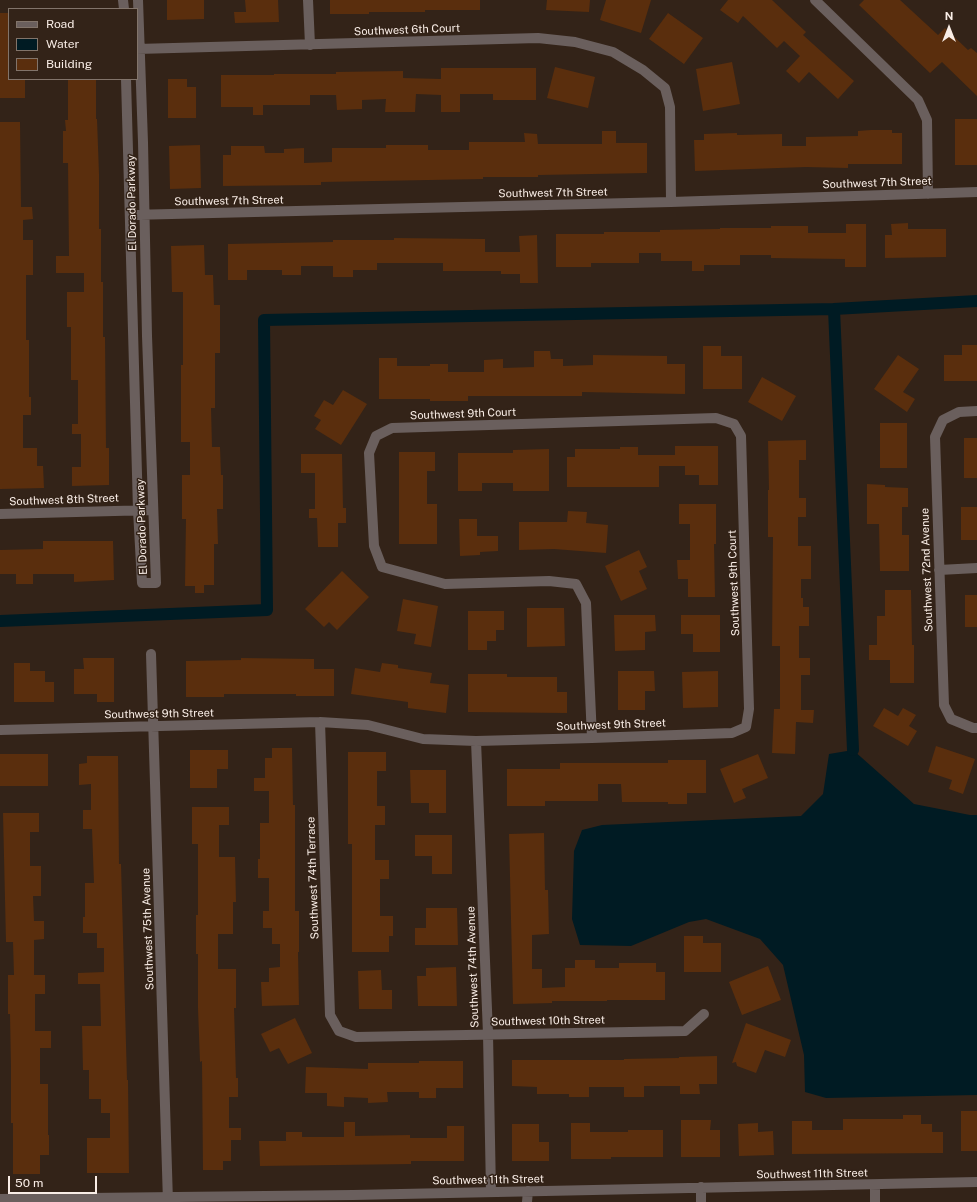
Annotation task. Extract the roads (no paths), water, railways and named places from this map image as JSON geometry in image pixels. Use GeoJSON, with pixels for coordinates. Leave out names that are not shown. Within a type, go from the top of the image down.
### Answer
{"type":"FeatureCollection","features":[{"type":"Feature","properties":{"kind":"street","name":"El Dorado Parkway"},"geometry":{"type":"LineString","coordinates":[[126,80],[138,510],[142,583],[156,583],[147,336],[145,215],[138,49],[138,0]]}},
{"type":"Feature","properties":{"kind":"street"},"geometry":{"type":"LineString","coordinates":[[308,0],[310,45]]}},
{"type":"Feature","properties":{"kind":"street"},"geometry":{"type":"LineString","coordinates":[[815,0],[918,100],[927,120],[928,194]]}},
{"type":"Feature","properties":{"kind":"street","name":"Southwest 6th Court"},"geometry":{"type":"LineString","coordinates":[[138,49],[538,38],[575,42],[613,52],[643,70],[665,88],[670,107],[672,202]]}},
{"type":"Feature","properties":{"kind":"street","name":"Southwest 7th Street"},"geometry":{"type":"LineString","coordinates":[[130,215],[672,202],[977,192]]}},
{"type":"Feature","properties":{"kind":"street","name":"Southwest 72nd Avenue"},"geometry":{"type":"LineString","coordinates":[[977,411],[959,412],[943,420],[935,437],[944,705],[951,719],[973,728],[977,728]]}},
{"type":"Feature","properties":{"kind":"street","name":"Southwest 9th Court"},"geometry":{"type":"LineString","coordinates":[[592,738],[586,603],[576,584],[548,581],[444,584],[382,567],[374,546],[369,453],[376,436],[392,428],[716,418],[734,424],[741,436],[742,444],[750,709],[746,727]]}},
{"type":"Feature","properties":{"kind":"street","name":"Southwest 8th Street"},"geometry":{"type":"LineString","coordinates":[[0,514],[153,510]]}},
{"type":"Feature","properties":{"kind":"street"},"geometry":{"type":"LineString","coordinates":[[939,570],[977,568]]}},
{"type":"Feature","properties":{"kind":"street","name":"Southwest 75th Avenue"},"geometry":{"type":"LineString","coordinates":[[151,654],[168,1200]]}},
{"type":"Feature","properties":{"kind":"street","name":"Southwest 9th Street"},"geometry":{"type":"LineString","coordinates":[[0,730],[320,722],[368,725],[424,739],[476,741],[732,734],[746,727]]}},
{"type":"Feature","properties":{"kind":"street","name":"Southwest 74th Terrace"},"geometry":{"type":"LineString","coordinates":[[320,722],[330,1015],[339,1031]]}},
{"type":"Feature","properties":{"kind":"street","name":"Southwest 74th Avenue"},"geometry":{"type":"LineString","coordinates":[[476,741],[488,1034],[491,1192]]}},
{"type":"Feature","properties":{"kind":"street","name":"Southwest 10th Street"},"geometry":{"type":"LineString","coordinates":[[339,1031],[356,1037],[685,1031],[704,1014]]}},
{"type":"Feature","properties":{"kind":"street","name":"Southwest 11th Street"},"geometry":{"type":"LineString","coordinates":[[0,1199],[168,1200],[353,1198],[528,1191],[977,1182]]}},
{"type":"Feature","properties":{"kind":"street"},"geometry":{"type":"LineString","coordinates":[[875,1185],[875,1202]]}},
{"type":"Feature","properties":{"kind":"street"},"geometry":{"type":"LineString","coordinates":[[701,1187],[701,1202]]}},
{"type":"Feature","properties":{"kind":"street"},"geometry":{"type":"LineString","coordinates":[[528,1191],[528,1202]]}},
{"type":"Feature","properties":{"kind":"water"},"geometry":{"type":"Polygon","coordinates":[[[853,750],[914,804],[970,815],[977,815],[977,1095],[826,1098],[805,1092],[804,1055],[783,965],[760,939],[706,919],[689,922],[631,946],[580,945],[572,919],[574,851],[582,830],[602,825],[801,816],[823,794],[829,754],[853,750]]]}},
{"type":"Feature","properties":{"kind":"waterway"},"geometry":{"type":"LineString","coordinates":[[853,750],[834,309],[977,301]]}},
{"type":"Feature","properties":{"kind":"waterway"},"geometry":{"type":"LineString","coordinates":[[0,621],[267,610],[264,320],[834,309]]}}]}
